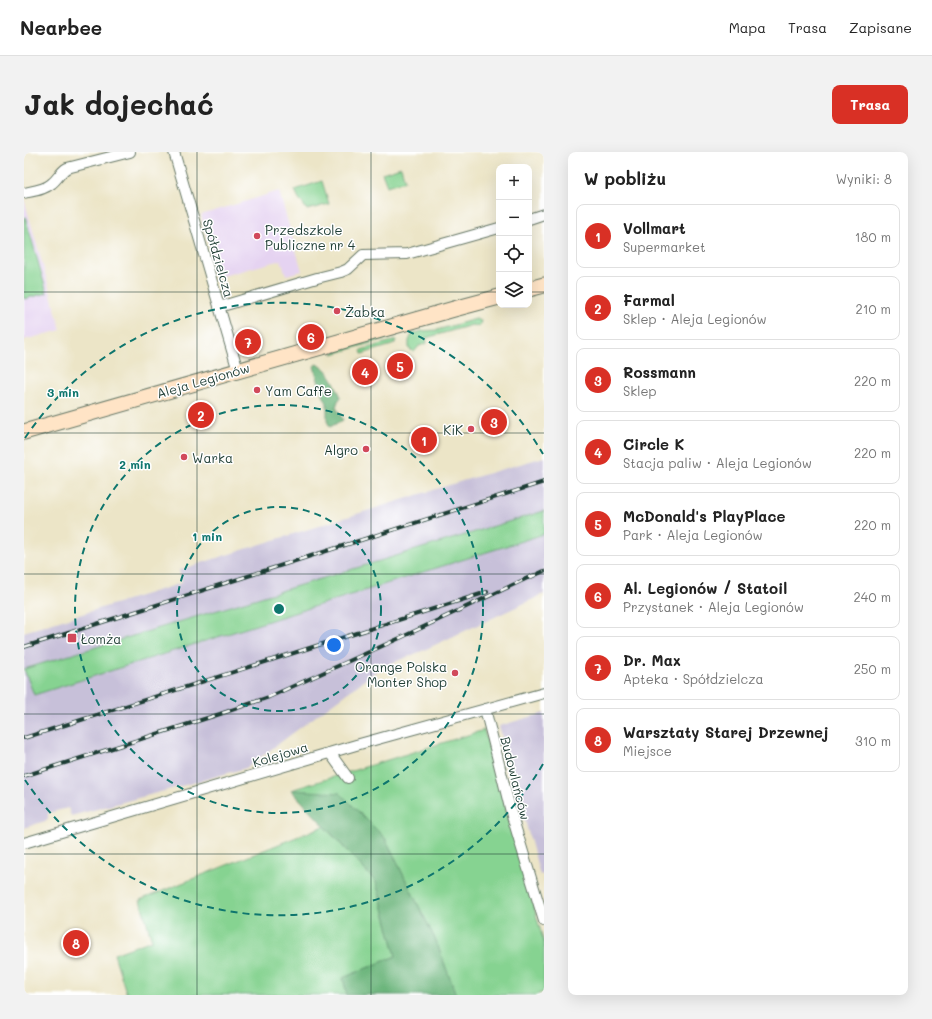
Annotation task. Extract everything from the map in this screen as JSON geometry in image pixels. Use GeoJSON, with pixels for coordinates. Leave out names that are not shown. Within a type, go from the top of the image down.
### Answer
{"type":"FeatureCollection","features":[{"type":"Feature","properties":{"kind":"main road"},"geometry":{"type":"LineString","coordinates":[[532,288],[544,285]]}},
{"type":"Feature","properties":{"kind":"main road","name":"Aleja Legionów"},"geometry":{"type":"LineString","coordinates":[[24,432],[454,308],[496,298]]}},
{"type":"Feature","properties":{"kind":"street","name":"Spółdzielcza"},"geometry":{"type":"LineString","coordinates":[[174,152],[238,370]]}},
{"type":"Feature","properties":{"kind":"street"},"geometry":{"type":"LineString","coordinates":[[24,193],[46,187],[67,168],[126,153]]}},
{"type":"Feature","properties":{"kind":"street"},"geometry":{"type":"LineString","coordinates":[[532,218],[544,214]]}},
{"type":"Feature","properties":{"kind":"street"},"geometry":{"type":"LineString","coordinates":[[219,307],[348,270],[363,256],[407,254],[496,229]]}},
{"type":"Feature","properties":{"kind":"street","name":"Kolejowa"},"geometry":{"type":"LineString","coordinates":[[24,843],[330,753],[544,693]]}},
{"type":"Feature","properties":{"kind":"street","name":"Budowlańców"},"geometry":{"type":"LineString","coordinates":[[485,709],[512,816],[544,921]]}},
{"type":"Feature","properties":{"kind":"street"},"geometry":{"type":"LineString","coordinates":[[330,753],[348,778]]}},
{"type":"Feature","properties":{"kind":"shaded area"},"geometry":{"type":"Polygon","coordinates":[[[279,191],[302,271],[286,275],[281,260],[219,277],[201,215],[279,191]]]}},
{"type":"Feature","properties":{"kind":"shaded area"},"geometry":{"type":"Polygon","coordinates":[[[24,199],[61,330],[24,340],[24,199]]]}},
{"type":"Feature","properties":{"kind":"shaded area"},"geometry":{"type":"Polygon","coordinates":[[[544,457],[544,594],[422,651],[382,667],[246,768],[71,816],[68,808],[48,813],[48,820],[24,828],[24,632],[182,583],[179,570],[462,481],[544,457]]]}},
{"type":"Feature","properties":{"kind":"shaded area"},"geometry":{"type":"Polygon","coordinates":[[[544,713],[544,874],[540,875],[499,726],[544,713]]]}},
{"type":"Feature","properties":{"kind":"green space"},"geometry":{"type":"Polygon","coordinates":[[[401,167],[405,181],[387,186],[382,173],[401,167]]]}},
{"type":"Feature","properties":{"kind":"green space"},"geometry":{"type":"Polygon","coordinates":[[[322,181],[329,204],[307,210],[295,190],[322,181]]]}},
{"type":"Feature","properties":{"kind":"green space"},"geometry":{"type":"Polygon","coordinates":[[[25,216],[47,293],[24,299],[24,217],[25,216]]]}},
{"type":"Feature","properties":{"kind":"green space"},"geometry":{"type":"Polygon","coordinates":[[[476,319],[481,321],[479,327],[472,325],[426,338],[427,343],[419,346],[414,352],[409,349],[409,341],[412,334],[422,331],[437,330],[476,319]]]}},
{"type":"Feature","properties":{"kind":"green space"},"geometry":{"type":"Polygon","coordinates":[[[390,335],[395,336],[333,354],[335,351],[390,335]]]}},
{"type":"Feature","properties":{"kind":"green space"},"geometry":{"type":"Polygon","coordinates":[[[396,340],[392,345],[362,354],[361,350],[396,340]]]}},
{"type":"Feature","properties":{"kind":"green space"},"geometry":{"type":"Polygon","coordinates":[[[404,360],[408,369],[389,375],[397,362],[404,360]]]}},
{"type":"Feature","properties":{"kind":"green space"},"geometry":{"type":"Polygon","coordinates":[[[316,364],[325,369],[334,382],[341,397],[336,407],[343,420],[330,427],[327,421],[327,403],[321,391],[314,366],[316,364]]]}},
{"type":"Feature","properties":{"kind":"green space"},"geometry":{"type":"Polygon","coordinates":[[[544,511],[544,534],[34,695],[24,669],[544,511]]]}},
{"type":"Feature","properties":{"kind":"green space"},"geometry":{"type":"Polygon","coordinates":[[[484,730],[544,943],[544,992],[536,995],[456,995],[436,941],[385,838],[291,790],[484,730]]]}},
{"type":"Feature","properties":{"kind":"green space"},"geometry":{"type":"Polygon","coordinates":[[[291,790],[340,793],[385,838],[436,941],[456,995],[347,995],[343,978],[396,956],[376,882],[291,790]]]}},
{"type":"Feature","properties":{"kind":"green space"},"geometry":{"type":"Polygon","coordinates":[[[324,826],[376,882],[396,956],[343,978],[347,995],[127,995],[114,954],[152,940],[140,900],[324,826]]]}},
{"type":"Feature","properties":{"kind":"railway"},"geometry":{"type":"LineString","coordinates":[[24,647],[544,482]]}},
{"type":"Feature","properties":{"kind":"railway"},"geometry":{"type":"LineString","coordinates":[[529,578],[544,571]]}},
{"type":"Feature","properties":{"kind":"railway"},"geometry":{"type":"LineString","coordinates":[[24,776],[269,697],[534,575]]}},
{"type":"Feature","properties":{"kind":"railway"},"geometry":{"type":"LineString","coordinates":[[24,738],[487,592]]}},
{"type":"Feature","properties":{"kind":"place","name":"Przedszkole Publiczne nr 4"},"geometry":{"type":"Point","coordinates":[257,236]}},
{"type":"Feature","properties":{"kind":"place","name":"Żabka"},"geometry":{"type":"Point","coordinates":[337,311]}},
{"type":"Feature","properties":{"kind":"place","name":"Al. Legionów / Statoil"},"geometry":{"type":"Point","coordinates":[311,337]}},
{"type":"Feature","properties":{"kind":"place","name":"Dr. Max"},"geometry":{"type":"Point","coordinates":[248,342]}},
{"type":"Feature","properties":{"kind":"place","name":"McDonald's PlayPlace"},"geometry":{"type":"Point","coordinates":[400,366]}},
{"type":"Feature","properties":{"kind":"place","name":"Circle K"},"geometry":{"type":"Point","coordinates":[365,372]}},
{"type":"Feature","properties":{"kind":"place","name":"Yam Caffe"},"geometry":{"type":"Point","coordinates":[257,390]}},
{"type":"Feature","properties":{"kind":"place","name":"Farmal"},"geometry":{"type":"Point","coordinates":[201,415]}},
{"type":"Feature","properties":{"kind":"place","name":"Rossmann"},"geometry":{"type":"Point","coordinates":[494,422]}},
{"type":"Feature","properties":{"kind":"place","name":"KiK"},"geometry":{"type":"Point","coordinates":[471,429]}},
{"type":"Feature","properties":{"kind":"place","name":"Vollmart"},"geometry":{"type":"Point","coordinates":[424,440]}},
{"type":"Feature","properties":{"kind":"place","name":"Algro"},"geometry":{"type":"Point","coordinates":[366,449]}},
{"type":"Feature","properties":{"kind":"place","name":"Warka"},"geometry":{"type":"Point","coordinates":[184,457]}},
{"type":"Feature","properties":{"kind":"place","name":"Łomża"},"geometry":{"type":"Point","coordinates":[72,638]}},
{"type":"Feature","properties":{"kind":"place","name":"Orange Polska Monter Shop"},"geometry":{"type":"Point","coordinates":[455,673]}},
{"type":"Feature","properties":{"kind":"place","name":"Warsztaty Starej Drzewnej"},"geometry":{"type":"Point","coordinates":[76,943]}}]}
